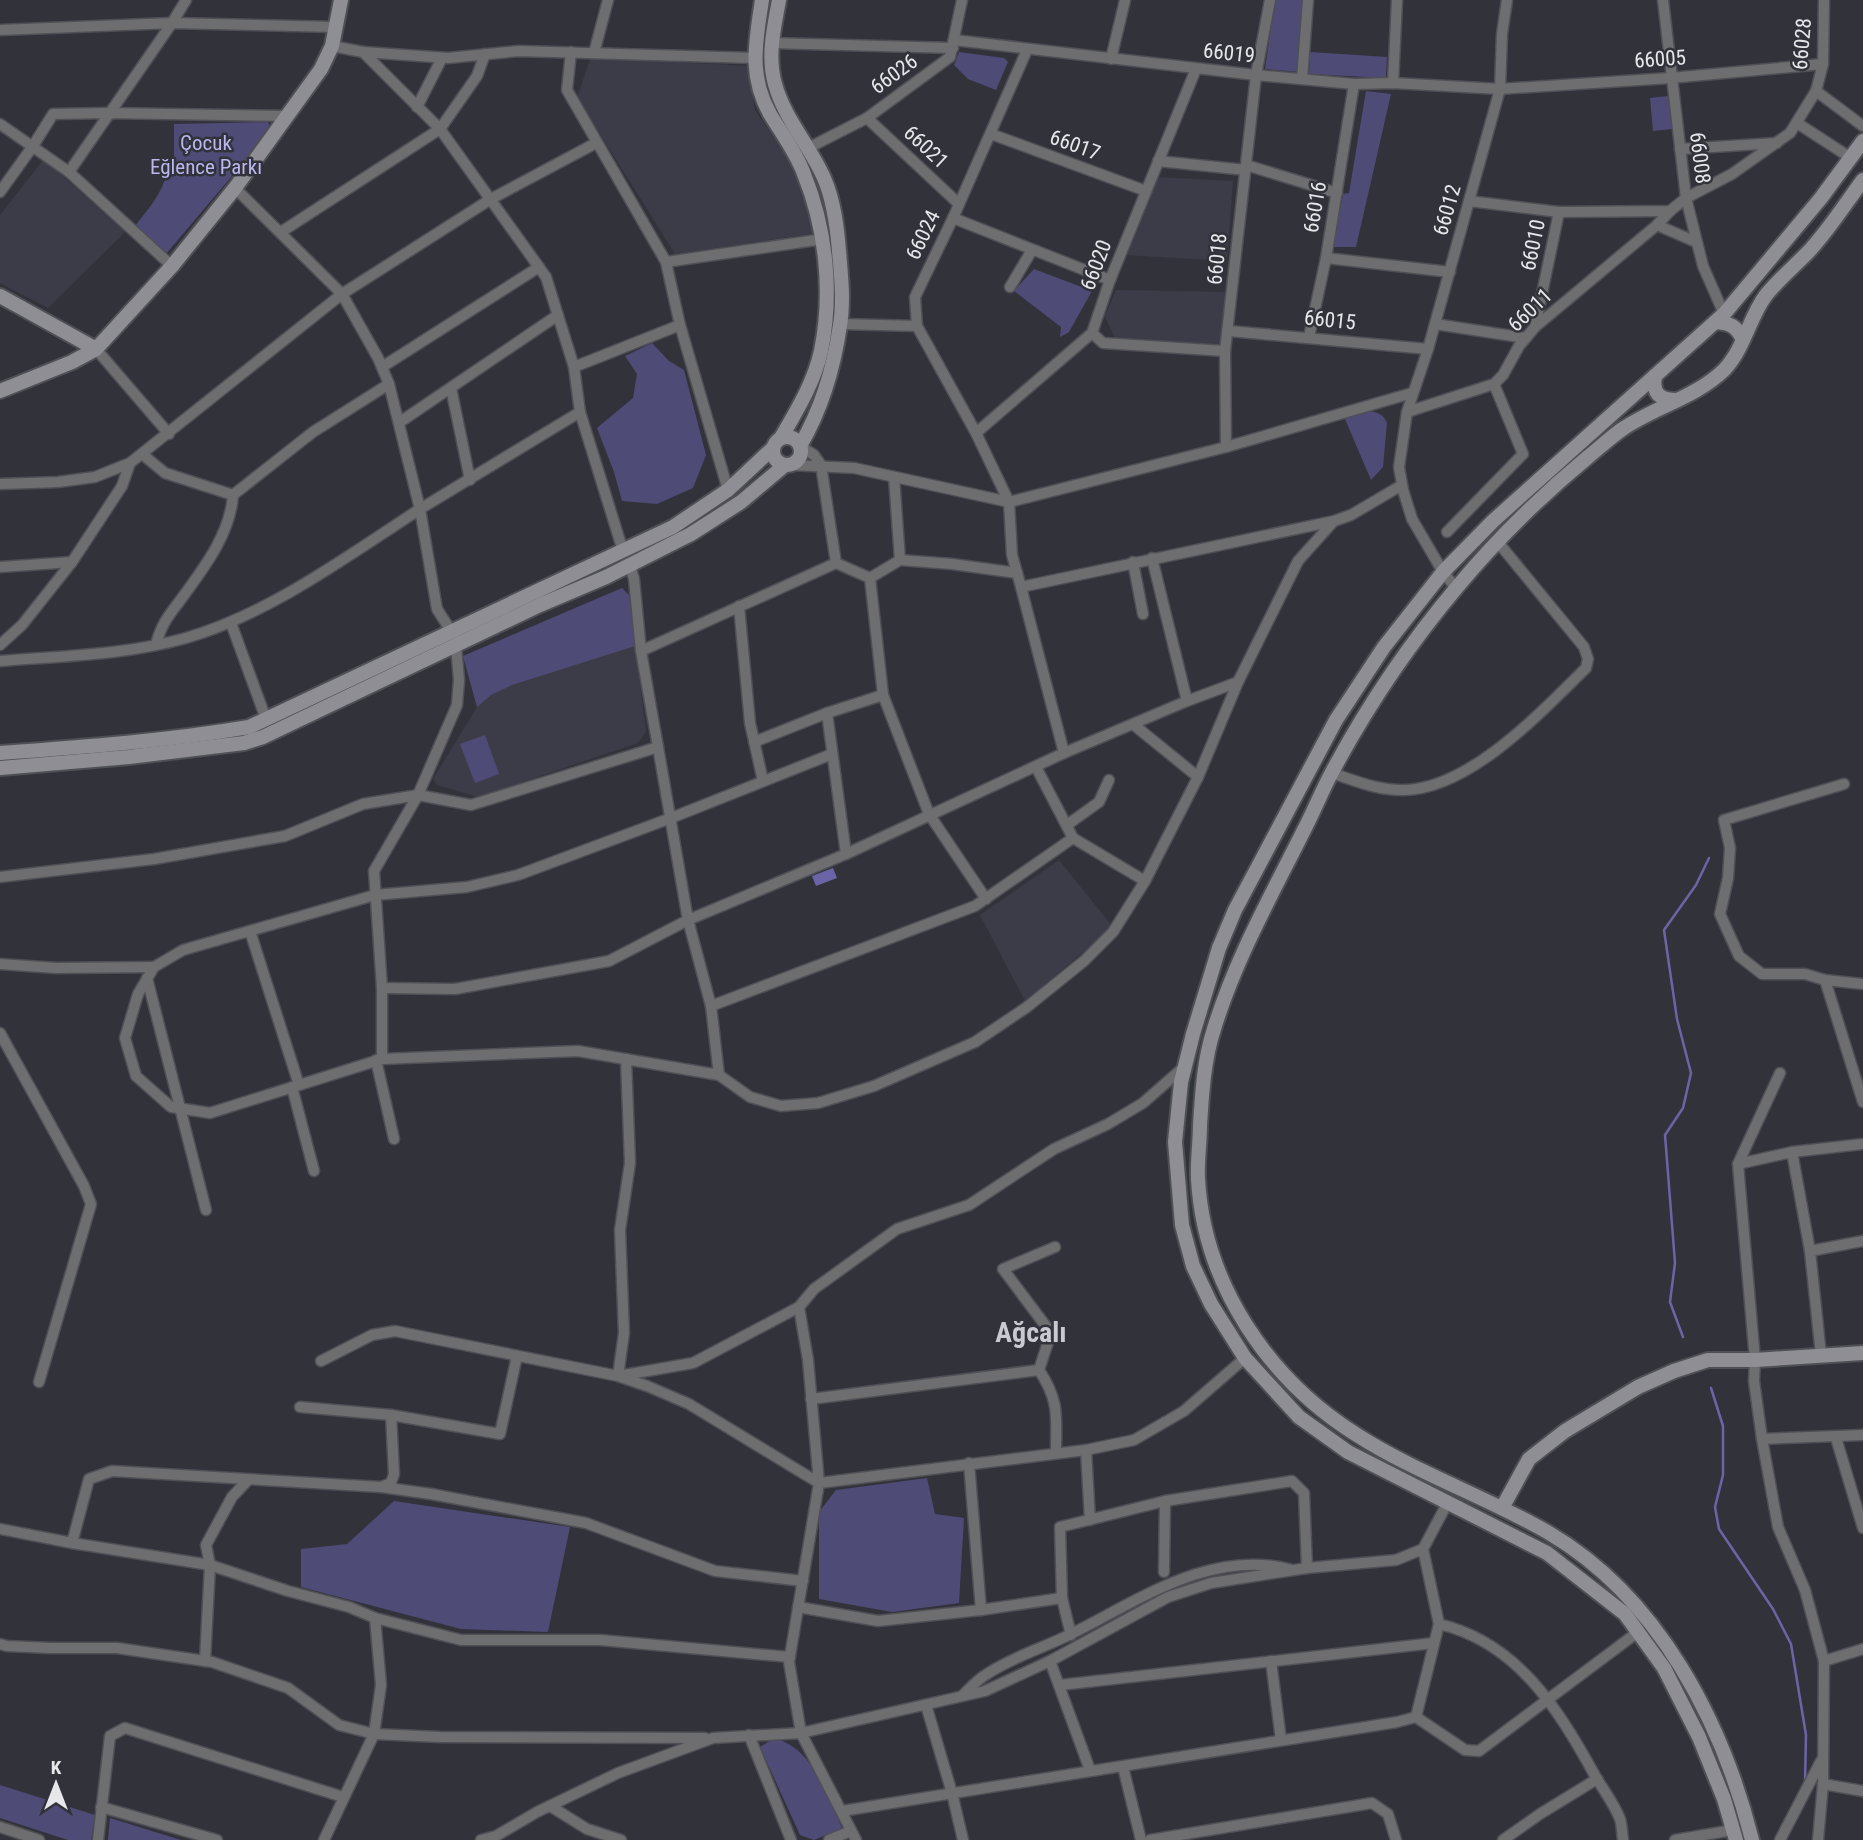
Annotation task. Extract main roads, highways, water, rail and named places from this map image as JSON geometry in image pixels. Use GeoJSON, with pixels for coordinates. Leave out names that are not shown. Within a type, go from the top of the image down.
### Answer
{"type":"FeatureCollection","features":[{"type":"Feature","properties":{"kind":"main road"},"geometry":{"type":"LineString","coordinates":[[0,391],[72,362],[96,349],[172,266],[235,188],[321,69],[332,46],[341,0]]}},
{"type":"Feature","properties":{"kind":"main road"},"geometry":{"type":"LineString","coordinates":[[0,768],[129,757],[244,743],[270,734],[456,646],[626,558],[727,490],[777,443],[803,400],[821,352],[826,277],[819,218],[804,172],[763,97],[757,80],[754,58],[762,0]]}},
{"type":"Feature","properties":{"kind":"main road"},"geometry":{"type":"LineString","coordinates":[[0,753],[105,746],[249,727],[451,631],[626,558],[691,534],[741,502],[800,456],[800,446],[818,410],[841,324],[841,284],[832,205],[825,181],[810,147],[786,111],[775,83],[771,43],[779,0]]}},
{"type":"Feature","properties":{"kind":"main road"},"geometry":{"type":"LineString","coordinates":[[1734,1835],[1724,1799],[1699,1737],[1664,1668],[1625,1614],[1547,1553],[1348,1452],[1299,1417],[1245,1358],[1211,1304],[1194,1266],[1181,1225],[1175,1142],[1181,1082],[1219,948],[1235,910],[1336,720],[1384,647],[1443,572],[1493,521],[1720,318],[1821,198],[1863,141]]}},
{"type":"Feature","properties":{"kind":"main road"},"geometry":{"type":"LineString","coordinates":[[1752,1840],[1741,1795],[1711,1722],[1657,1630],[1606,1573],[1554,1536],[1502,1508],[1388,1455],[1326,1415],[1277,1368],[1246,1327],[1221,1278],[1206,1231],[1198,1179],[1202,1093],[1213,1031],[1255,924],[1332,773],[1396,667],[1456,588],[1497,541],[1551,488],[1622,429],[1701,388],[1724,370],[1738,352],[1765,297],[1815,244],[1863,180]]}},
{"type":"Feature","properties":{"kind":"main road"},"geometry":{"type":"LineString","coordinates":[[0,296],[96,349]]}},
{"type":"Feature","properties":{"kind":"main road"},"geometry":{"type":"LineString","coordinates":[[1720,318],[1735,327],[1743,340]]}},
{"type":"Feature","properties":{"kind":"main road"},"geometry":{"type":"LineString","coordinates":[[1655,376],[1653,385],[1658,395],[1662,399],[1677,400]]}},
{"type":"Feature","properties":{"kind":"main road"},"geometry":{"type":"LineString","coordinates":[[777,443],[790,437],[800,446]]}},
{"type":"Feature","properties":{"kind":"main road"},"geometry":{"type":"LineString","coordinates":[[777,443],[777,461],[788,465]]}},
{"type":"Feature","properties":{"kind":"main road"},"geometry":{"type":"LineString","coordinates":[[1502,1508],[1529,1459],[1565,1432],[1638,1387],[1708,1360],[1755,1360],[1863,1353]]}},
{"type":"Feature","properties":{"kind":"waterway"},"geometry":{"type":"LineString","coordinates":[[1683,1337],[1670,1302],[1675,1263],[1665,1135],[1683,1108],[1691,1073],[1677,1019],[1664,930],[1696,885],[1709,858]]}},
{"type":"Feature","properties":{"kind":"waterway"},"geometry":{"type":"LineString","coordinates":[[1711,1388],[1723,1426],[1723,1475],[1715,1507],[1719,1529],[1773,1609],[1791,1644],[1806,1735],[1805,1783]]}},
{"type":"Feature","properties":{"kind":"district","name":"Ağcalı"},"geometry":{"type":"Point","coordinates":[1031,1332]}},
{"type":"Feature","properties":{"kind":"park label","name":"Çocuk Eğlence Parkı"},"geometry":{"type":"Point","coordinates":[206,155]}}]}
